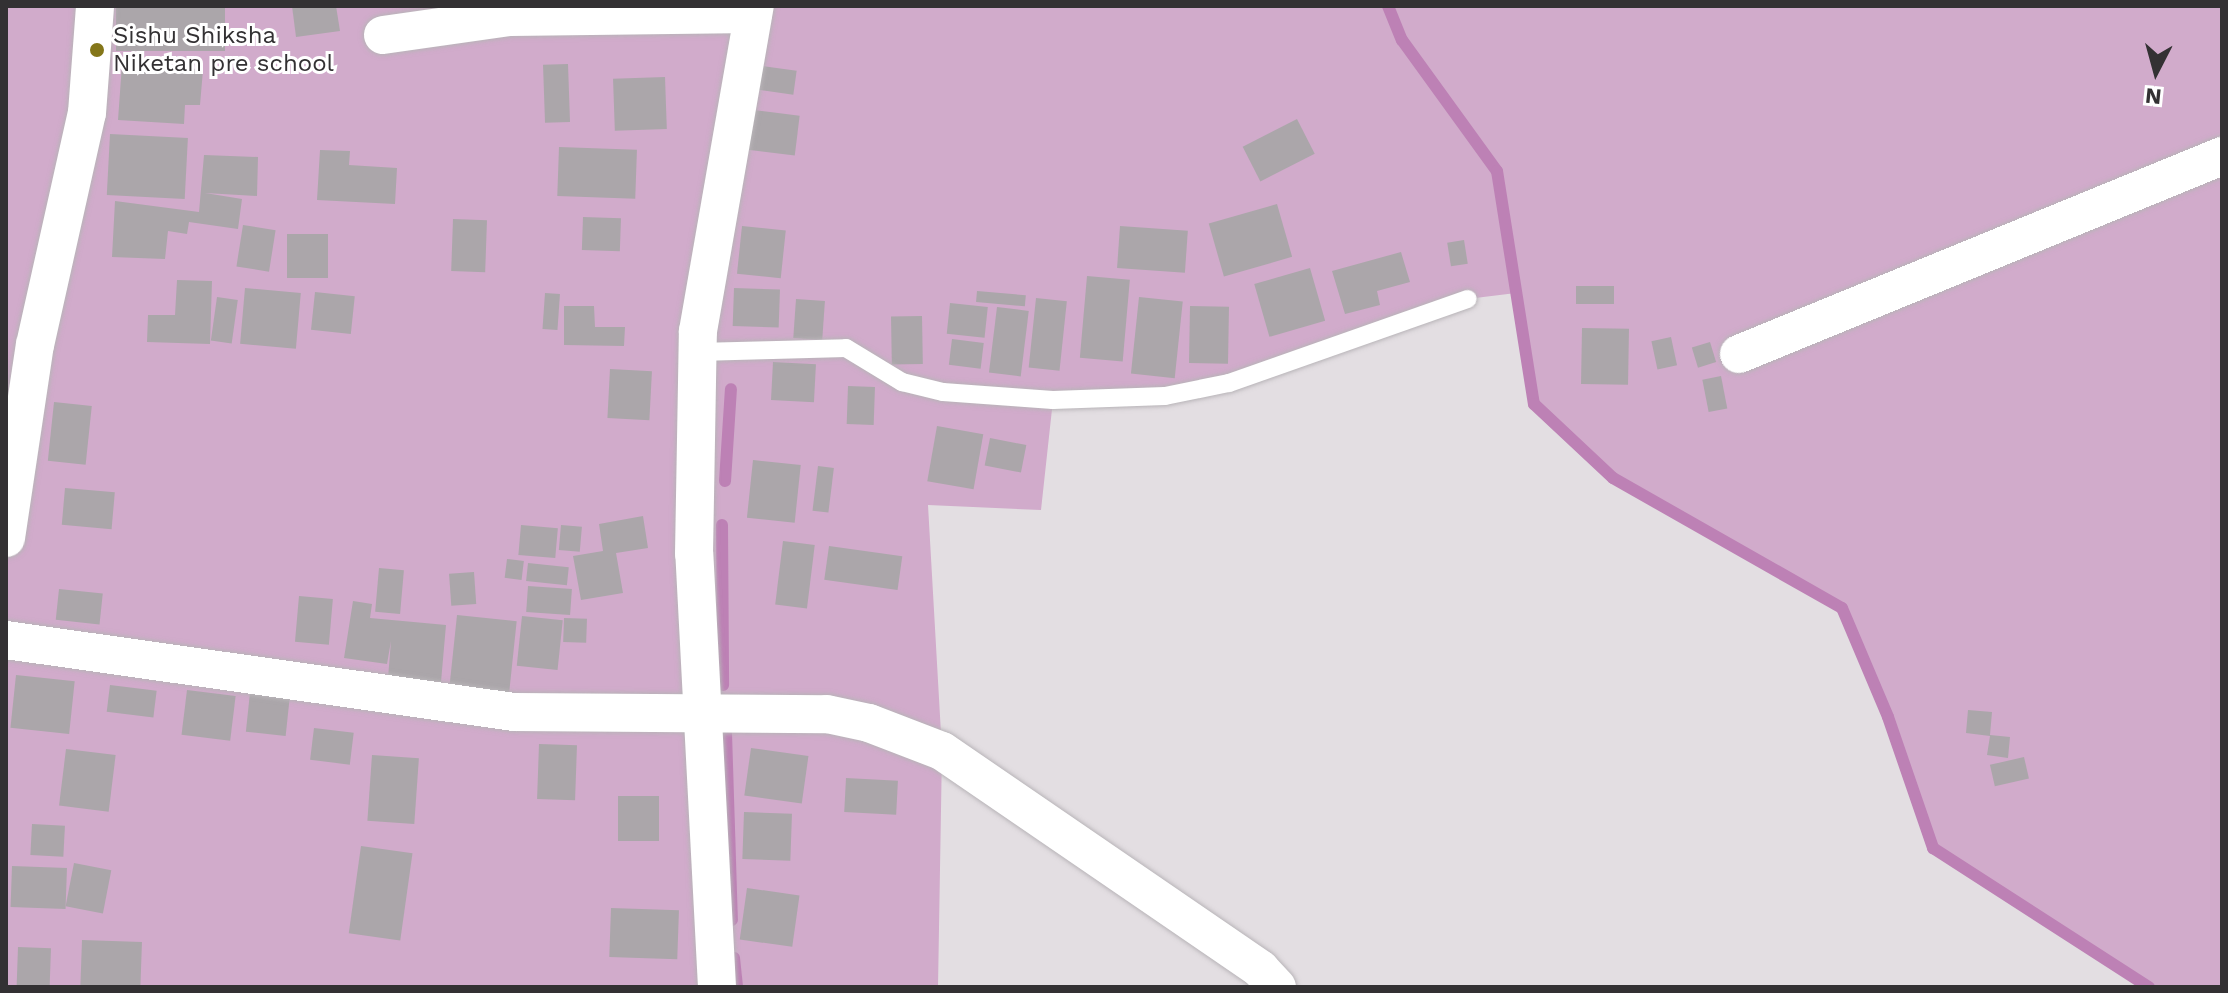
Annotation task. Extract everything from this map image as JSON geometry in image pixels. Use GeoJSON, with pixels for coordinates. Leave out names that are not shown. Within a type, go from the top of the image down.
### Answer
{"type":"FeatureCollection","features":[{"type":"Feature","properties":{"kind":"street"},"geometry":{"type":"LineString","coordinates":[[6,538],[35,345],[87,113],[95,6]]}},
{"type":"Feature","properties":{"kind":"street"},"geometry":{"type":"LineString","coordinates":[[383,35],[510,17],[754,10],[698,352],[694,554],[717,987]]}},
{"type":"Feature","properties":{"kind":"street"},"geometry":{"type":"LineString","coordinates":[[1739,354],[2222,156]]}},
{"type":"Feature","properties":{"kind":"street"},"geometry":{"type":"LineString","coordinates":[[6,640],[514,712],[827,714],[942,751],[1260,969],[1277,987]]}},
{"type":"Feature","properties":{"kind":"lane"},"geometry":{"type":"LineString","coordinates":[[698,352],[846,348],[902,382],[943,392],[1053,400],[1165,396],[1229,383],[1468,299]]}},
{"type":"Feature","properties":{"kind":"shaded area"},"geometry":{"type":"Polygon","coordinates":[[[6,6],[2222,6],[2222,987],[2149,987],[1933,848],[1888,717],[1842,608],[1613,478],[1534,404],[1516,293],[1467,299],[1229,383],[1053,400],[1041,510],[928,505],[942,751],[938,987],[6,987],[6,6]]]}},
{"type":"Feature","properties":{"kind":"building"},"geometry":{"type":"Polygon","coordinates":[[[116,6],[225,6],[225,51],[116,51],[116,6]]]}},
{"type":"Feature","properties":{"kind":"building"},"geometry":{"type":"Polygon","coordinates":[[[292,6],[336,6],[340,31],[296,37],[292,6]]]}},
{"type":"Feature","properties":{"kind":"building"},"geometry":{"type":"Polygon","coordinates":[[[122,64],[203,70],[200,105],[185,105],[184,124],[118,120],[122,64]]]}},
{"type":"Feature","properties":{"kind":"building"},"geometry":{"type":"Polygon","coordinates":[[[568,64],[570,122],[545,123],[543,65],[568,64]]]}},
{"type":"Feature","properties":{"kind":"building"},"geometry":{"type":"Polygon","coordinates":[[[762,66],[797,71],[793,95],[759,90],[762,66]]]}},
{"type":"Feature","properties":{"kind":"building"},"geometry":{"type":"Polygon","coordinates":[[[665,77],[667,129],[615,131],[613,79],[665,77]]]}},
{"type":"Feature","properties":{"kind":"building"},"geometry":{"type":"Polygon","coordinates":[[[753,110],[800,116],[795,155],[748,150],[753,110]]]}},
{"type":"Feature","properties":{"kind":"building"},"geometry":{"type":"Polygon","coordinates":[[[1297,119],[1315,154],[1260,181],[1243,147],[1297,119]]]}},
{"type":"Feature","properties":{"kind":"building"},"geometry":{"type":"Polygon","coordinates":[[[110,134],[188,138],[185,199],[107,195],[110,134]]]}},
{"type":"Feature","properties":{"kind":"building"},"geometry":{"type":"Polygon","coordinates":[[[559,147],[637,150],[635,199],[557,196],[559,147]]]}},
{"type":"Feature","properties":{"kind":"building"},"geometry":{"type":"Polygon","coordinates":[[[320,150],[350,151],[349,165],[397,168],[395,204],[317,200],[320,150]]]}},
{"type":"Feature","properties":{"kind":"building"},"geometry":{"type":"Polygon","coordinates":[[[204,155],[258,157],[257,196],[205,193],[242,199],[238,229],[189,222],[187,234],[168,231],[165,259],[112,257],[115,201],[199,212],[204,155]]]}},
{"type":"Feature","properties":{"kind":"building"},"geometry":{"type":"Polygon","coordinates":[[[1277,204],[1292,257],[1224,276],[1209,224],[1277,204]]]}},
{"type":"Feature","properties":{"kind":"building"},"geometry":{"type":"Polygon","coordinates":[[[583,217],[621,218],[620,251],[582,250],[583,217]]]}},
{"type":"Feature","properties":{"kind":"building"},"geometry":{"type":"Polygon","coordinates":[[[453,219],[487,220],[485,272],[451,271],[453,219]]]}},
{"type":"Feature","properties":{"kind":"building"},"geometry":{"type":"Polygon","coordinates":[[[243,225],[276,230],[269,272],[236,266],[243,225]]]}},
{"type":"Feature","properties":{"kind":"building"},"geometry":{"type":"Polygon","coordinates":[[[742,226],[786,231],[781,278],[737,274],[742,226]]]}},
{"type":"Feature","properties":{"kind":"building"},"geometry":{"type":"Polygon","coordinates":[[[1120,226],[1188,231],[1185,273],[1117,268],[1120,226]]]}},
{"type":"Feature","properties":{"kind":"building"},"geometry":{"type":"Polygon","coordinates":[[[287,234],[328,234],[328,278],[287,278],[287,234]]]}},
{"type":"Feature","properties":{"kind":"building"},"geometry":{"type":"Polygon","coordinates":[[[1464,240],[1468,264],[1451,266],[1447,243],[1464,240]]]}},
{"type":"Feature","properties":{"kind":"building"},"geometry":{"type":"Polygon","coordinates":[[[1401,252],[1410,282],[1377,291],[1380,305],[1345,314],[1332,271],[1401,252]]]}},
{"type":"Feature","properties":{"kind":"building"},"geometry":{"type":"Polygon","coordinates":[[[1310,268],[1325,321],[1269,337],[1254,284],[1310,268]]]}},
{"type":"Feature","properties":{"kind":"building"},"geometry":{"type":"Polygon","coordinates":[[[1087,276],[1130,280],[1123,361],[1080,358],[1087,276]]]}},
{"type":"Feature","properties":{"kind":"building"},"geometry":{"type":"Polygon","coordinates":[[[177,280],[212,281],[210,344],[147,342],[148,315],[175,315],[177,280]]]}},
{"type":"Feature","properties":{"kind":"building"},"geometry":{"type":"Polygon","coordinates":[[[1576,286],[1614,286],[1614,304],[1576,304],[1576,286]]]}},
{"type":"Feature","properties":{"kind":"building"},"geometry":{"type":"Polygon","coordinates":[[[245,288],[301,293],[296,349],[240,344],[245,288]]]}},
{"type":"Feature","properties":{"kind":"building"},"geometry":{"type":"Polygon","coordinates":[[[734,288],[780,290],[779,328],[733,326],[734,288]]]}},
{"type":"Feature","properties":{"kind":"building"},"geometry":{"type":"Polygon","coordinates":[[[977,291],[1026,295],[1025,306],[976,302],[977,291]]]}},
{"type":"Feature","properties":{"kind":"building"},"geometry":{"type":"Polygon","coordinates":[[[315,292],[355,296],[351,334],[311,330],[315,292]]]}},
{"type":"Feature","properties":{"kind":"building"},"geometry":{"type":"Polygon","coordinates":[[[545,293],[560,294],[557,330],[542,329],[545,293]]]}},
{"type":"Feature","properties":{"kind":"building"},"geometry":{"type":"Polygon","coordinates":[[[217,297],[238,300],[232,343],[211,341],[217,297]]]}},
{"type":"Feature","properties":{"kind":"building"},"geometry":{"type":"Polygon","coordinates":[[[1139,297],[1183,302],[1175,378],[1131,374],[1139,297]]]}},
{"type":"Feature","properties":{"kind":"building"},"geometry":{"type":"Polygon","coordinates":[[[1036,298],[1067,301],[1060,371],[1029,368],[1036,298]]]}},
{"type":"Feature","properties":{"kind":"building"},"geometry":{"type":"Polygon","coordinates":[[[796,299],[825,301],[822,340],[793,338],[796,299]]]}},
{"type":"Feature","properties":{"kind":"building"},"geometry":{"type":"Polygon","coordinates":[[[950,303],[988,307],[985,338],[947,334],[950,303]]]}},
{"type":"Feature","properties":{"kind":"building"},"geometry":{"type":"Polygon","coordinates":[[[564,306],[594,306],[595,327],[625,327],[624,346],[564,345],[564,306]]]}},
{"type":"Feature","properties":{"kind":"building"},"geometry":{"type":"Polygon","coordinates":[[[1190,306],[1229,307],[1228,364],[1189,363],[1190,306]]]}},
{"type":"Feature","properties":{"kind":"building"},"geometry":{"type":"Polygon","coordinates":[[[997,307],[1029,311],[1021,376],[989,373],[997,307]]]}},
{"type":"Feature","properties":{"kind":"building"},"geometry":{"type":"Polygon","coordinates":[[[922,316],[923,364],[892,365],[891,317],[922,316]]]}},
{"type":"Feature","properties":{"kind":"building"},"geometry":{"type":"Polygon","coordinates":[[[1582,328],[1629,329],[1628,385],[1581,384],[1582,328]]]}},
{"type":"Feature","properties":{"kind":"building"},"geometry":{"type":"Polygon","coordinates":[[[1671,337],[1677,365],[1657,370],[1651,341],[1671,337]]]}},
{"type":"Feature","properties":{"kind":"building"},"geometry":{"type":"Polygon","coordinates":[[[952,339],[984,343],[981,369],[949,365],[952,339]]]}},
{"type":"Feature","properties":{"kind":"building"},"geometry":{"type":"Polygon","coordinates":[[[1710,342],[1716,362],[1698,368],[1692,348],[1710,342]]]}},
{"type":"Feature","properties":{"kind":"building"},"geometry":{"type":"Polygon","coordinates":[[[773,362],[816,364],[814,402],[771,400],[773,362]]]}},
{"type":"Feature","properties":{"kind":"building"},"geometry":{"type":"Polygon","coordinates":[[[610,369],[652,371],[649,420],[607,418],[610,369]]]}},
{"type":"Feature","properties":{"kind":"building"},"geometry":{"type":"Polygon","coordinates":[[[1721,376],[1727,408],[1709,412],[1702,380],[1721,376]]]}},
{"type":"Feature","properties":{"kind":"building"},"geometry":{"type":"Polygon","coordinates":[[[848,386],[875,387],[874,425],[847,424],[848,386]]]}},
{"type":"Feature","properties":{"kind":"building"},"geometry":{"type":"Polygon","coordinates":[[[54,402],[92,406],[86,465],[48,461],[54,402]]]}},
{"type":"Feature","properties":{"kind":"building"},"geometry":{"type":"Polygon","coordinates":[[[937,426],[983,434],[974,489],[927,481],[937,426]]]}},
{"type":"Feature","properties":{"kind":"building"},"geometry":{"type":"Polygon","coordinates":[[[990,438],[1026,445],[1021,473],[985,465],[990,438]]]}},
{"type":"Feature","properties":{"kind":"building"},"geometry":{"type":"Polygon","coordinates":[[[753,460],[801,465],[795,523],[747,518],[753,460]]]}},
{"type":"Feature","properties":{"kind":"building"},"geometry":{"type":"Polygon","coordinates":[[[818,466],[834,468],[828,513],[813,511],[818,466]]]}},
{"type":"Feature","properties":{"kind":"building"},"geometry":{"type":"Polygon","coordinates":[[[65,488],[115,492],[112,529],[62,525],[65,488]]]}},
{"type":"Feature","properties":{"kind":"building"},"geometry":{"type":"Polygon","coordinates":[[[643,516],[648,548],[616,553],[623,593],[581,600],[573,556],[603,551],[599,524],[643,516]]]}},
{"type":"Feature","properties":{"kind":"building"},"geometry":{"type":"Polygon","coordinates":[[[521,525],[558,528],[555,558],[518,555],[521,525]]]}},
{"type":"Feature","properties":{"kind":"building"},"geometry":{"type":"Polygon","coordinates":[[[561,525],[582,527],[580,552],[559,550],[561,525]]]}},
{"type":"Feature","properties":{"kind":"building"},"geometry":{"type":"Polygon","coordinates":[[[783,541],[815,545],[807,608],[775,605],[783,541]]]}},
{"type":"Feature","properties":{"kind":"building"},"geometry":{"type":"Polygon","coordinates":[[[829,546],[902,556],[898,590],[824,580],[829,546]]]}},
{"type":"Feature","properties":{"kind":"building"},"geometry":{"type":"Polygon","coordinates":[[[507,559],[524,561],[522,580],[505,578],[507,559]]]}},
{"type":"Feature","properties":{"kind":"building"},"geometry":{"type":"Polygon","coordinates":[[[528,563],[569,567],[567,585],[526,581],[528,563]]]}},
{"type":"Feature","properties":{"kind":"building"},"geometry":{"type":"Polygon","coordinates":[[[379,568],[404,570],[400,614],[375,612],[379,568]]]}},
{"type":"Feature","properties":{"kind":"building"},"geometry":{"type":"Polygon","coordinates":[[[474,572],[476,604],[451,606],[449,574],[474,572]]]}},
{"type":"Feature","properties":{"kind":"building"},"geometry":{"type":"Polygon","coordinates":[[[528,586],[572,589],[570,615],[526,612],[528,586]]]}},
{"type":"Feature","properties":{"kind":"building"},"geometry":{"type":"Polygon","coordinates":[[[59,589],[103,594],[100,624],[56,620],[59,589]]]}},
{"type":"Feature","properties":{"kind":"building"},"geometry":{"type":"Polygon","coordinates":[[[299,596],[333,599],[329,645],[295,642],[299,596]]]}},
{"type":"Feature","properties":{"kind":"building"},"geometry":{"type":"Polygon","coordinates":[[[353,601],[372,604],[370,618],[446,625],[441,682],[388,678],[391,641],[387,664],[344,658],[353,601]]]}},
{"type":"Feature","properties":{"kind":"building"},"geometry":{"type":"Polygon","coordinates":[[[457,615],[517,621],[509,698],[449,692],[457,615]]]}},
{"type":"Feature","properties":{"kind":"building"},"geometry":{"type":"Polygon","coordinates":[[[522,616],[563,620],[558,670],[517,666],[522,616]]]}},
{"type":"Feature","properties":{"kind":"building"},"geometry":{"type":"Polygon","coordinates":[[[564,618],[587,619],[586,643],[563,642],[564,618]]]}},
{"type":"Feature","properties":{"kind":"building"},"geometry":{"type":"Polygon","coordinates":[[[16,675],[75,681],[69,734],[10,728],[16,675]]]}},
{"type":"Feature","properties":{"kind":"building"},"geometry":{"type":"Polygon","coordinates":[[[251,683],[291,687],[286,736],[246,732],[251,683]]]}},
{"type":"Feature","properties":{"kind":"building"},"geometry":{"type":"Polygon","coordinates":[[[110,685],[157,691],[153,718],[107,712],[110,685]]]}},
{"type":"Feature","properties":{"kind":"building"},"geometry":{"type":"Polygon","coordinates":[[[187,690],[236,696],[230,741],[182,735],[187,690]]]}},
{"type":"Feature","properties":{"kind":"building"},"geometry":{"type":"Polygon","coordinates":[[[1968,710],[1992,712],[1990,735],[2010,737],[2008,758],[1987,755],[1990,736],[1966,733],[1968,710]]]}},
{"type":"Feature","properties":{"kind":"building"},"geometry":{"type":"Polygon","coordinates":[[[314,728],[354,733],[350,765],[310,760],[314,728]]]}},
{"type":"Feature","properties":{"kind":"building"},"geometry":{"type":"Polygon","coordinates":[[[539,744],[577,745],[575,800],[537,799],[539,744]]]}},
{"type":"Feature","properties":{"kind":"building"},"geometry":{"type":"Polygon","coordinates":[[[751,748],[808,756],[802,804],[744,796],[751,748]]]}},
{"type":"Feature","properties":{"kind":"building"},"geometry":{"type":"Polygon","coordinates":[[[66,749],[116,755],[109,812],[59,806],[66,749]]]}},
{"type":"Feature","properties":{"kind":"building"},"geometry":{"type":"Polygon","coordinates":[[[372,755],[419,758],[414,824],[367,821],[372,755]]]}},
{"type":"Feature","properties":{"kind":"building"},"geometry":{"type":"Polygon","coordinates":[[[2024,757],[2029,778],[1995,786],[1990,765],[2024,757]]]}},
{"type":"Feature","properties":{"kind":"building"},"geometry":{"type":"Polygon","coordinates":[[[846,778],[898,781],[896,815],[844,812],[846,778]]]}},
{"type":"Feature","properties":{"kind":"building"},"geometry":{"type":"Polygon","coordinates":[[[618,796],[659,796],[659,841],[618,841],[618,796]]]}},
{"type":"Feature","properties":{"kind":"building"},"geometry":{"type":"Polygon","coordinates":[[[744,812],[792,814],[790,861],[742,859],[744,812]]]}},
{"type":"Feature","properties":{"kind":"building"},"geometry":{"type":"Polygon","coordinates":[[[32,824],[65,826],[63,857],[30,855],[32,824]]]}},
{"type":"Feature","properties":{"kind":"building"},"geometry":{"type":"Polygon","coordinates":[[[361,846],[412,853],[400,940],[349,933],[361,846]]]}},
{"type":"Feature","properties":{"kind":"building"},"geometry":{"type":"Polygon","coordinates":[[[74,863],[111,870],[103,913],[66,906],[74,863]]]}},
{"type":"Feature","properties":{"kind":"building"},"geometry":{"type":"Polygon","coordinates":[[[12,866],[67,868],[66,909],[11,907],[12,866]]]}},
{"type":"Feature","properties":{"kind":"building"},"geometry":{"type":"Polygon","coordinates":[[[747,888],[799,895],[792,947],[740,939],[747,888]]]}},
{"type":"Feature","properties":{"kind":"building"},"geometry":{"type":"Polygon","coordinates":[[[611,908],[679,910],[677,959],[609,957],[611,908]]]}},
{"type":"Feature","properties":{"kind":"building"},"geometry":{"type":"Polygon","coordinates":[[[82,940],[142,942],[140,987],[80,985],[82,940]]]}},
{"type":"Feature","properties":{"kind":"building"},"geometry":{"type":"Polygon","coordinates":[[[18,947],[51,948],[50,987],[17,987],[18,947]]]}},
{"type":"Feature","properties":{"kind":"waterway"},"geometry":{"type":"LineString","coordinates":[[1388,6],[1402,40],[1497,171],[1534,404],[1613,478],[1842,608],[1888,717],[1933,848],[2149,987]]}},
{"type":"Feature","properties":{"kind":"waterway"},"geometry":{"type":"LineString","coordinates":[[725,481],[731,389]]}},
{"type":"Feature","properties":{"kind":"waterway"},"geometry":{"type":"LineString","coordinates":[[722,525],[723,685]]}},
{"type":"Feature","properties":{"kind":"waterway"},"geometry":{"type":"LineString","coordinates":[[726,733],[732,920]]}},
{"type":"Feature","properties":{"kind":"waterway"},"geometry":{"type":"LineString","coordinates":[[734,958],[737,987]]}},
{"type":"Feature","properties":{"kind":"place","name":"Sishu Shiksha Niketan pre school"},"geometry":{"type":"Point","coordinates":[97,50]}}]}
